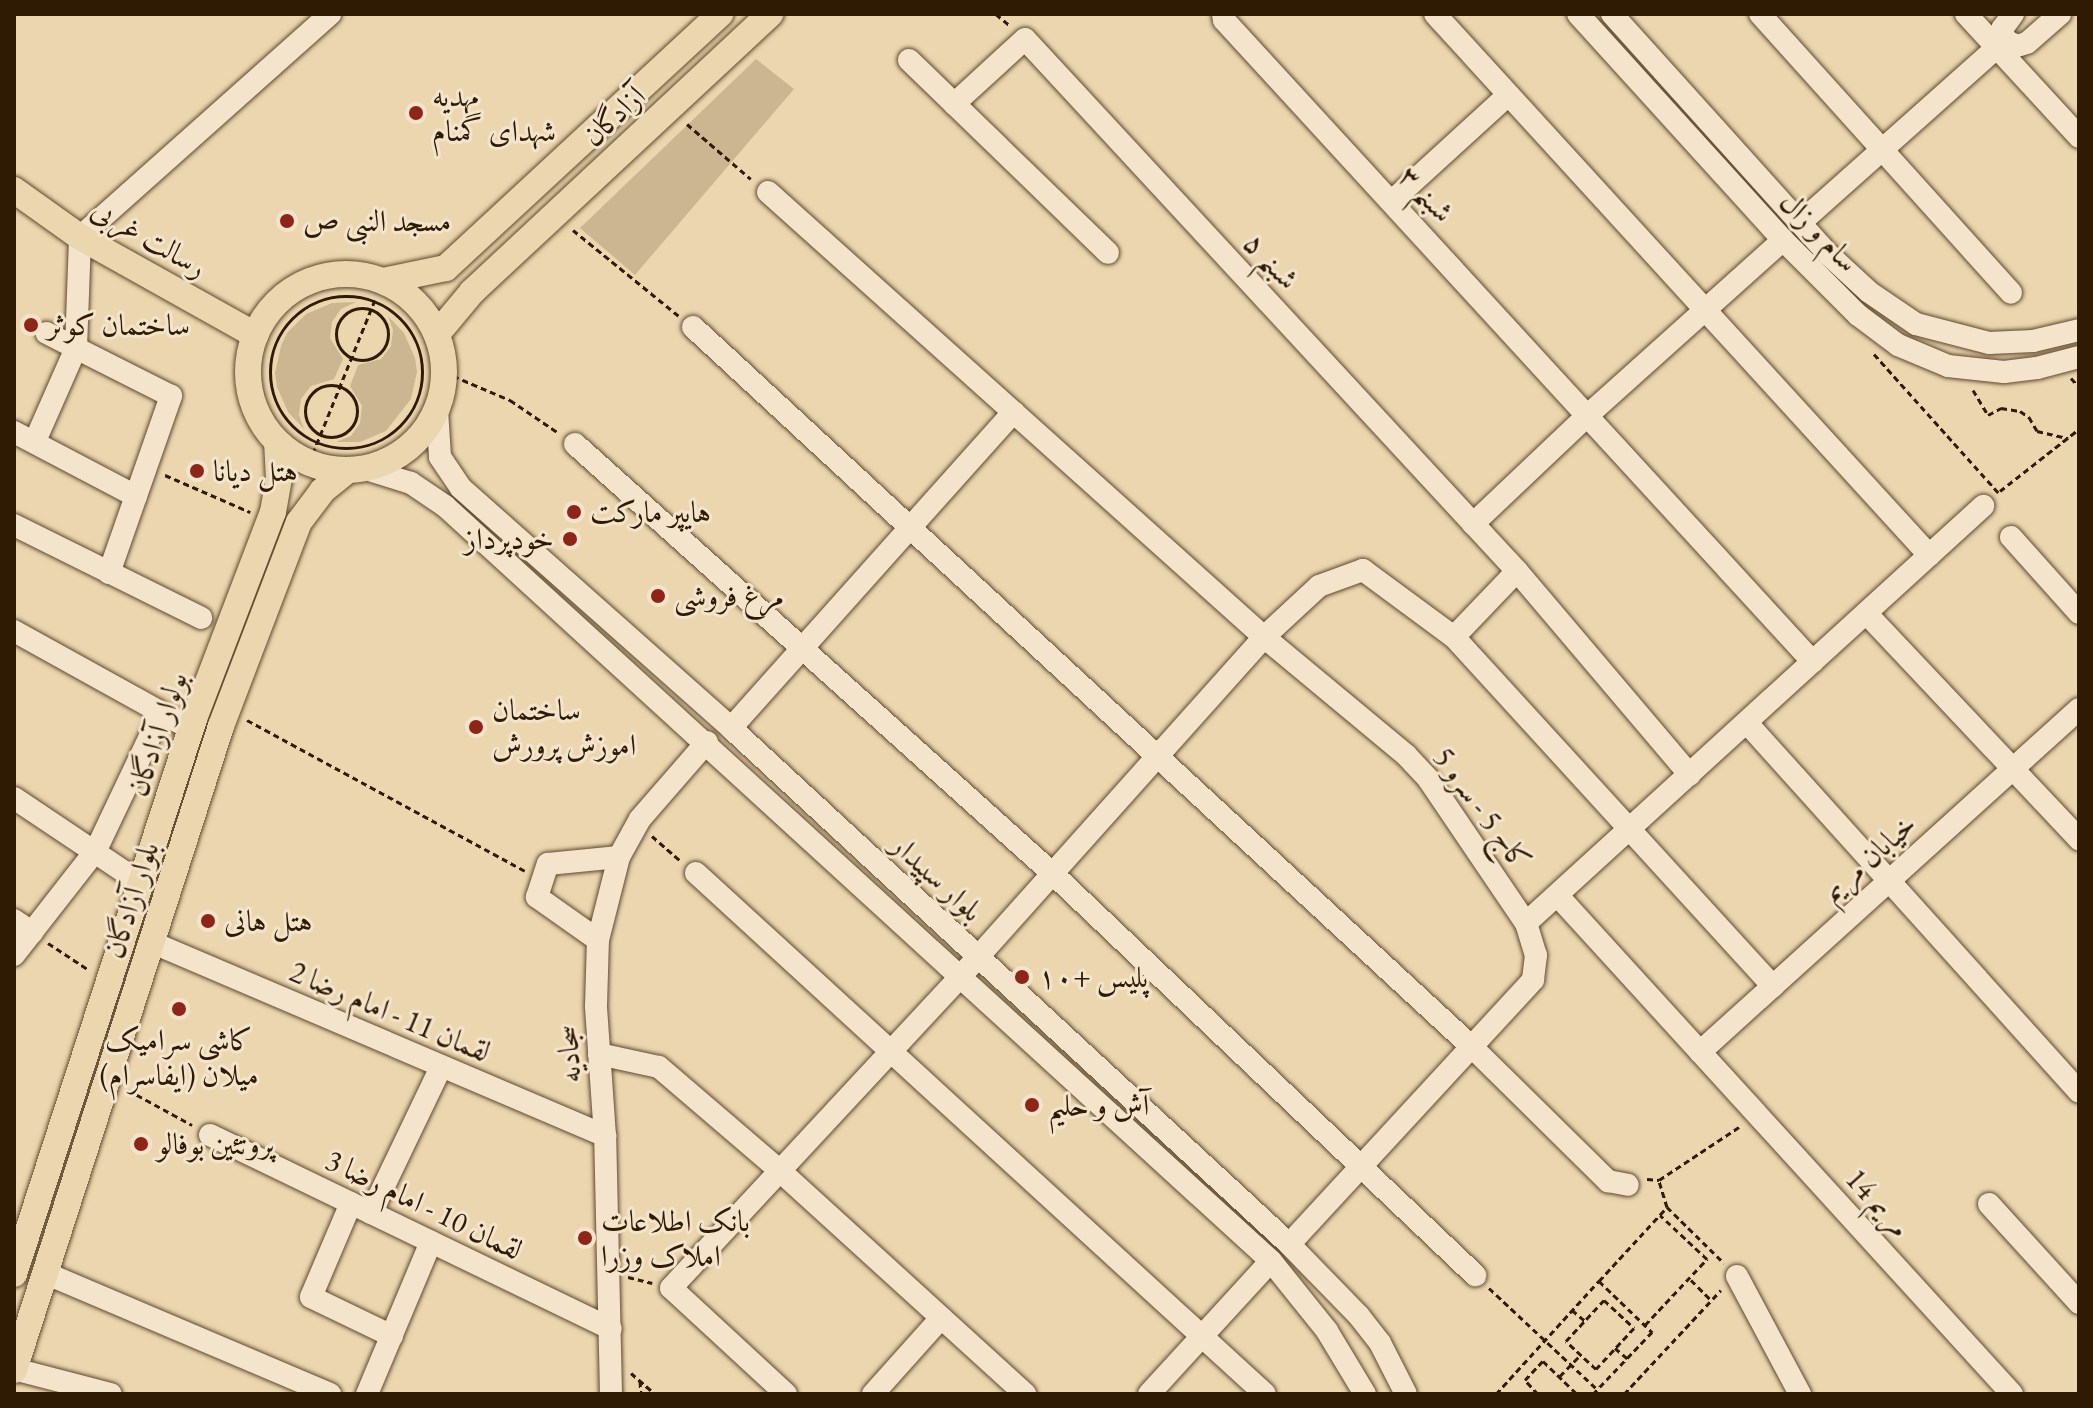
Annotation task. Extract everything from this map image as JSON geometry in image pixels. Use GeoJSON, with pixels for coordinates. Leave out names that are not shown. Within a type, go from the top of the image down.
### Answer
{"type":"FeatureCollection","features":[{"type":"Feature","properties":{"kind":"main road","name":"آزادگان"},"geometry":{"type":"LineString","coordinates":[[379,292],[446,268],[720,14]]}},
{"type":"Feature","properties":{"kind":"main road","name":"آزادگان"},"geometry":{"type":"LineString","coordinates":[[437,334],[472,292],[770,14]]}},
{"type":"Feature","properties":{"kind":"main road","name":"رسالت غربی"},"geometry":{"type":"LineString","coordinates":[[14,190],[80,237],[255,335]]}},
{"type":"Feature","properties":{"kind":"main road"},"geometry":{"type":"LineString","coordinates":[[356,470],[277,442],[260,419],[250,392],[248,373],[255,335],[276,303],[307,281],[345,274],[379,292],[415,303],[437,334],[444,372],[437,410]]}},
{"type":"Feature","properties":{"kind":"main road","name":"بلوار آزادگان"},"geometry":{"type":"LineString","coordinates":[[14,1369],[227,709],[299,522],[322,491],[356,470],[402,454],[429,427],[437,410]]}},
{"type":"Feature","properties":{"kind":"main road","name":"بولوار آزادگان"},"geometry":{"type":"LineString","coordinates":[[14,1274],[191,729],[270,520],[279,479],[277,442]]}},
{"type":"Feature","properties":{"kind":"street"},"geometry":{"type":"LineString","coordinates":[[35,441],[76,348],[80,237],[330,14]]}},
{"type":"Feature","properties":{"kind":"street","name":"شبنم ۳"},"geometry":{"type":"LineString","coordinates":[[1223,14],[1224,20],[1813,662]]}},
{"type":"Feature","properties":{"kind":"street"},"geometry":{"type":"LineString","coordinates":[[1435,14],[1929,555]]}},
{"type":"Feature","properties":{"kind":"street","name":"سام و زال"},"geometry":{"type":"LineString","coordinates":[[1578,14],[1783,240],[1858,315],[1898,345],[1948,366],[2004,372],[2037,368],[2079,357]]}},
{"type":"Feature","properties":{"kind":"street","name":"سام و زال"},"geometry":{"type":"LineString","coordinates":[[1612,14],[1801,222],[1869,292],[1916,324],[1989,343],[2033,341],[2079,330]]}},
{"type":"Feature","properties":{"kind":"street"},"geometry":{"type":"LineString","coordinates":[[1760,14],[2011,293]]}},
{"type":"Feature","properties":{"kind":"street"},"geometry":{"type":"LineString","coordinates":[[1966,14],[2001,43],[2079,137]]}},
{"type":"Feature","properties":{"kind":"street"},"geometry":{"type":"LineString","coordinates":[[1801,222],[2001,43],[2002,29],[2013,14]]}},
{"type":"Feature","properties":{"kind":"street"},"geometry":{"type":"LineString","coordinates":[[2001,43],[2017,46],[2027,43],[2060,14]]}},
{"type":"Feature","properties":{"kind":"street","name":"شبنم ۵"},"geometry":{"type":"LineString","coordinates":[[954,104],[1025,39],[1517,571],[1690,775]]}},
{"type":"Feature","properties":{"kind":"street"},"geometry":{"type":"LineString","coordinates":[[909,60],[1108,253]]}},
{"type":"Feature","properties":{"kind":"street"},"geometry":{"type":"LineString","coordinates":[[1392,201],[1508,95]]}},
{"type":"Feature","properties":{"kind":"street","name":"کاج 5 - سرو 5"},"geometry":{"type":"LineString","coordinates":[[768,192],[1264,637],[1406,755],[1429,780],[1526,923],[1536,955],[1533,980],[1473,1048]]}},
{"type":"Feature","properties":{"kind":"street"},"geometry":{"type":"LineString","coordinates":[[1473,524],[1588,415],[1783,240]]}},
{"type":"Feature","properties":{"kind":"street"},"geometry":{"type":"LineString","coordinates":[[693,327],[1473,1048],[1608,1181],[1628,1185]]}},
{"type":"Feature","properties":{"kind":"street"},"geometry":{"type":"LineString","coordinates":[[47,333],[171,396],[109,573]]}},
{"type":"Feature","properties":{"kind":"street","name":"بلوار سپیدار"},"geometry":{"type":"LineString","coordinates":[[437,410],[440,457],[461,488],[731,728],[1289,1244],[1359,1316],[1380,1343],[1406,1394]]}},
{"type":"Feature","properties":{"kind":"street"},"geometry":{"type":"LineString","coordinates":[[731,728],[1014,412]]}},
{"type":"Feature","properties":{"kind":"street"},"geometry":{"type":"LineString","coordinates":[[14,432],[136,496]]}},
{"type":"Feature","properties":{"kind":"street"},"geometry":{"type":"LineString","coordinates":[[575,444],[1052,873],[1475,1275]]}},
{"type":"Feature","properties":{"kind":"street","name":"بلوار سپیدار"},"geometry":{"type":"LineString","coordinates":[[356,470],[411,483],[445,506],[707,742],[1271,1261],[1327,1331],[1365,1394]]}},
{"type":"Feature","properties":{"kind":"street"},"geometry":{"type":"LineString","coordinates":[[1526,923],[1991,498]]}},
{"type":"Feature","properties":{"kind":"street"},"geometry":{"type":"LineString","coordinates":[[14,525],[201,618]]}},
{"type":"Feature","properties":{"kind":"street"},"geometry":{"type":"LineString","coordinates":[[2011,537],[2079,613]]}},
{"type":"Feature","properties":{"kind":"street"},"geometry":{"type":"LineString","coordinates":[[786,1394],[671,1288],[961,976],[1264,637],[1319,586],[1363,570],[1454,637],[1773,986]]}},
{"type":"Feature","properties":{"kind":"street"},"geometry":{"type":"LineString","coordinates":[[1454,637],[1517,571]]}},
{"type":"Feature","properties":{"kind":"street"},"geometry":{"type":"LineString","coordinates":[[1866,613],[2079,839]]}},
{"type":"Feature","properties":{"kind":"street"},"geometry":{"type":"LineString","coordinates":[[14,631],[191,729]]}},
{"type":"Feature","properties":{"kind":"street","name":"خیابان مریم"},"geometry":{"type":"LineString","coordinates":[[1700,1052],[2079,709]]}},
{"type":"Feature","properties":{"kind":"street"},"geometry":{"type":"LineString","coordinates":[[14,955],[23,926],[96,850],[161,713]]}},
{"type":"Feature","properties":{"kind":"street"},"geometry":{"type":"LineString","coordinates":[[1747,723],[2079,1092]]}},
{"type":"Feature","properties":{"kind":"street","name":"سجادیه"},"geometry":{"type":"LineString","coordinates":[[611,1394],[598,940],[619,857],[637,824],[707,742]]}},
{"type":"Feature","properties":{"kind":"street"},"geometry":{"type":"LineString","coordinates":[[14,798],[141,883]]}},
{"type":"Feature","properties":{"kind":"street"},"geometry":{"type":"LineString","coordinates":[[598,940],[537,897],[548,864],[619,857]]}},
{"type":"Feature","properties":{"kind":"street"},"geometry":{"type":"LineString","coordinates":[[696,873],[1265,1394]]}},
{"type":"Feature","properties":{"kind":"street","name":"مریم 14"},"geometry":{"type":"LineString","coordinates":[[1558,896],[2012,1394]]}},
{"type":"Feature","properties":{"kind":"street","name":"لقمان 11 - امام رضا 2"},"geometry":{"type":"LineString","coordinates":[[151,942],[605,1136]]}},
{"type":"Feature","properties":{"kind":"street"},"geometry":{"type":"LineString","coordinates":[[1289,1244],[1473,1048]]}},
{"type":"Feature","properties":{"kind":"street"},"geometry":{"type":"LineString","coordinates":[[599,1054],[659,1067],[779,1170],[1025,1394]]}},
{"type":"Feature","properties":{"kind":"street"},"geometry":{"type":"LineString","coordinates":[[392,1336],[311,1297],[441,1067]]}},
{"type":"Feature","properties":{"kind":"street","name":"لقمان 10 - امام رضا 3"},"geometry":{"type":"LineString","coordinates":[[210,1135],[611,1329]]}},
{"type":"Feature","properties":{"kind":"street"},"geometry":{"type":"LineString","coordinates":[[1989,1204],[2079,1303]]}},
{"type":"Feature","properties":{"kind":"street"},"geometry":{"type":"LineString","coordinates":[[367,1394],[431,1242]]}},
{"type":"Feature","properties":{"kind":"street"},"geometry":{"type":"LineString","coordinates":[[1149,1394],[1271,1261]]}},
{"type":"Feature","properties":{"kind":"street"},"geometry":{"type":"LineString","coordinates":[[45,1273],[330,1394]]}},
{"type":"Feature","properties":{"kind":"street"},"geometry":{"type":"LineString","coordinates":[[1737,1276],[1800,1394]]}},
{"type":"Feature","properties":{"kind":"street"},"geometry":{"type":"LineString","coordinates":[[873,1394],[941,1318]]}},
{"type":"Feature","properties":{"kind":"street"},"geometry":{"type":"LineString","coordinates":[[14,1369],[111,1394]]}},
{"type":"Feature","properties":{"kind":"path"},"geometry":{"type":"LineString","coordinates":[[668,109],[768,192]]}},
{"type":"Feature","properties":{"kind":"path"},"geometry":{"type":"LineString","coordinates":[[554,215],[693,327]]}},
{"type":"Feature","properties":{"kind":"path"},"geometry":{"type":"LineString","coordinates":[[313,453],[379,292]]}},
{"type":"Feature","properties":{"kind":"path"},"geometry":{"type":"LineString","coordinates":[[313,453],[376,443],[400,426],[417,401],[422,372],[416,343],[379,292]]}},
{"type":"Feature","properties":{"kind":"path"},"geometry":{"type":"LineString","coordinates":[[313,453],[276,402],[270,373],[275,344],[292,319],[316,302],[379,292]]}},
{"type":"Feature","properties":{"kind":"path"},"geometry":{"type":"LineString","coordinates":[[352,310],[371,310],[386,324],[386,344],[372,358],[352,358],[337,344],[337,324],[352,310]]}},
{"type":"Feature","properties":{"kind":"path"},"geometry":{"type":"LineString","coordinates":[[1868,348],[1991,498],[2079,429]]}},
{"type":"Feature","properties":{"kind":"path"},"geometry":{"type":"LineString","coordinates":[[1971,369],[1974,393],[1988,415],[2001,408],[2020,411],[2029,417],[2037,431],[2068,438]]}},
{"type":"Feature","properties":{"kind":"path"},"geometry":{"type":"LineString","coordinates":[[444,372],[510,400],[575,444]]}},
{"type":"Feature","properties":{"kind":"path"},"geometry":{"type":"LineString","coordinates":[[340,386],[355,401],[355,421],[341,435],[321,435],[306,421],[306,401],[320,387],[340,386]]}},
{"type":"Feature","properties":{"kind":"path"},"geometry":{"type":"LineString","coordinates":[[147,467],[270,520]]}},
{"type":"Feature","properties":{"kind":"path"},"geometry":{"type":"LineString","coordinates":[[227,709],[543,880]]}},
{"type":"Feature","properties":{"kind":"path"},"geometry":{"type":"LineString","coordinates":[[637,824],[696,873]]}},
{"type":"Feature","properties":{"kind":"path"},"geometry":{"type":"LineString","coordinates":[[23,926],[108,984]]}},
{"type":"Feature","properties":{"kind":"path"},"geometry":{"type":"LineString","coordinates":[[107,1079],[210,1135]]}},
{"type":"Feature","properties":{"kind":"path"},"geometry":{"type":"LineString","coordinates":[[1628,1185],[1647,1179],[1659,1180],[1757,1115]]}},
{"type":"Feature","properties":{"kind":"path"},"geometry":{"type":"LineString","coordinates":[[1624,1394],[1710,1299],[1737,1276],[1667,1207],[1659,1180]]}},
{"type":"Feature","properties":{"kind":"path"},"geometry":{"type":"LineString","coordinates":[[1496,1394],[1667,1207]]}},
{"type":"Feature","properties":{"kind":"path"},"geometry":{"type":"LineString","coordinates":[[1645,1325],[1707,1259],[1660,1215]]}},
{"type":"Feature","properties":{"kind":"path"},"geometry":{"type":"LineString","coordinates":[[609,1272],[671,1288]]}},
{"type":"Feature","properties":{"kind":"path"},"geometry":{"type":"LineString","coordinates":[[1475,1275],[1597,1389]]}},
{"type":"Feature","properties":{"kind":"path"},"geometry":{"type":"LineString","coordinates":[[1691,1280],[1710,1299]]}},
{"type":"Feature","properties":{"kind":"path"},"geometry":{"type":"LineString","coordinates":[[1593,1394],[1652,1332],[1599,1281]]}},
{"type":"Feature","properties":{"kind":"path"},"geometry":{"type":"LineString","coordinates":[[1604,1300],[1617,1313],[1634,1328],[1596,1369],[1566,1341],[1604,1300]]}},
{"type":"Feature","properties":{"kind":"path"},"geometry":{"type":"LineString","coordinates":[[1617,1313],[1624,1305]]}},
{"type":"Feature","properties":{"kind":"path"},"geometry":{"type":"LineString","coordinates":[[1572,1310],[1585,1321]]}},
{"type":"Feature","properties":{"kind":"path"},"geometry":{"type":"LineString","coordinates":[[1615,1348],[1627,1358]]}},
{"type":"Feature","properties":{"kind":"path"},"geometry":{"type":"LineString","coordinates":[[1560,1376],[1581,1354]]}},
{"type":"Feature","properties":{"kind":"path"},"geometry":{"type":"LineString","coordinates":[[611,1355],[655,1394]]}},
{"type":"Feature","properties":{"kind":"path"},"geometry":{"type":"LineString","coordinates":[[1538,1394],[1525,1380],[1543,1361],[1577,1394]]}},
{"type":"Feature","properties":{"kind":"path"},"geometry":{"type":"LineString","coordinates":[[640,1381],[641,1394]]}},
{"type":"Feature","properties":{"kind":"shaded area"},"geometry":{"type":"Polygon","coordinates":[[[756,59],[794,89],[635,275],[580,228],[756,59]]]}},
{"type":"Feature","properties":{"kind":"shaded area"},"geometry":{"type":"Polygon","coordinates":[[[356,302],[341,309],[332,322],[330,338],[343,359],[334,379],[311,386],[301,399],[299,415],[304,429],[288,412],[277,387],[275,373],[281,346],[287,333],[306,314],[332,303],[356,302]]]}},
{"type":"Feature","properties":{"kind":"shaded area"},"geometry":{"type":"Polygon","coordinates":[[[388,316],[404,333],[415,358],[417,372],[411,399],[386,431],[360,442],[336,442],[351,436],[360,423],[362,406],[350,386],[358,365],[381,359],[391,346],[393,330],[388,316]]]}},
{"type":"Feature","properties":{"kind":"place","name":"مهدیه شهدای گمنام"},"geometry":{"type":"Point","coordinates":[416,113]}},
{"type":"Feature","properties":{"kind":"place","name":"مسجد النبی ص"},"geometry":{"type":"Point","coordinates":[287,221]}},
{"type":"Feature","properties":{"kind":"place","name":"ساختمان کوثر"},"geometry":{"type":"Point","coordinates":[31,325]}},
{"type":"Feature","properties":{"kind":"place","name":"هتل دیانا"},"geometry":{"type":"Point","coordinates":[197,471]}},
{"type":"Feature","properties":{"kind":"place","name":"هایپر مارکت"},"geometry":{"type":"Point","coordinates":[574,512]}},
{"type":"Feature","properties":{"kind":"place","name":"خودپرداز"},"geometry":{"type":"Point","coordinates":[570,539]}},
{"type":"Feature","properties":{"kind":"place","name":"مرغ فروشی"},"geometry":{"type":"Point","coordinates":[658,596]}},
{"type":"Feature","properties":{"kind":"place","name":"ساختمان اموزش پرورش"},"geometry":{"type":"Point","coordinates":[476,727]}},
{"type":"Feature","properties":{"kind":"place","name":"هتل هانی"},"geometry":{"type":"Point","coordinates":[208,921]}},
{"type":"Feature","properties":{"kind":"place","name":"پلیس +۱۰"},"geometry":{"type":"Point","coordinates":[1022,977]}},
{"type":"Feature","properties":{"kind":"place","name":"کاشی سرامیک میلان (ایفاسرام)"},"geometry":{"type":"Point","coordinates":[179,1009]}},
{"type":"Feature","properties":{"kind":"place","name":"آش و حلیم"},"geometry":{"type":"Point","coordinates":[1032,1105]}},
{"type":"Feature","properties":{"kind":"place","name":"پروتئین بوفالو"},"geometry":{"type":"Point","coordinates":[141,1144]}},
{"type":"Feature","properties":{"kind":"place","name":"بانک اطلاعات املاک وزرا"},"geometry":{"type":"Point","coordinates":[585,1238]}}]}
